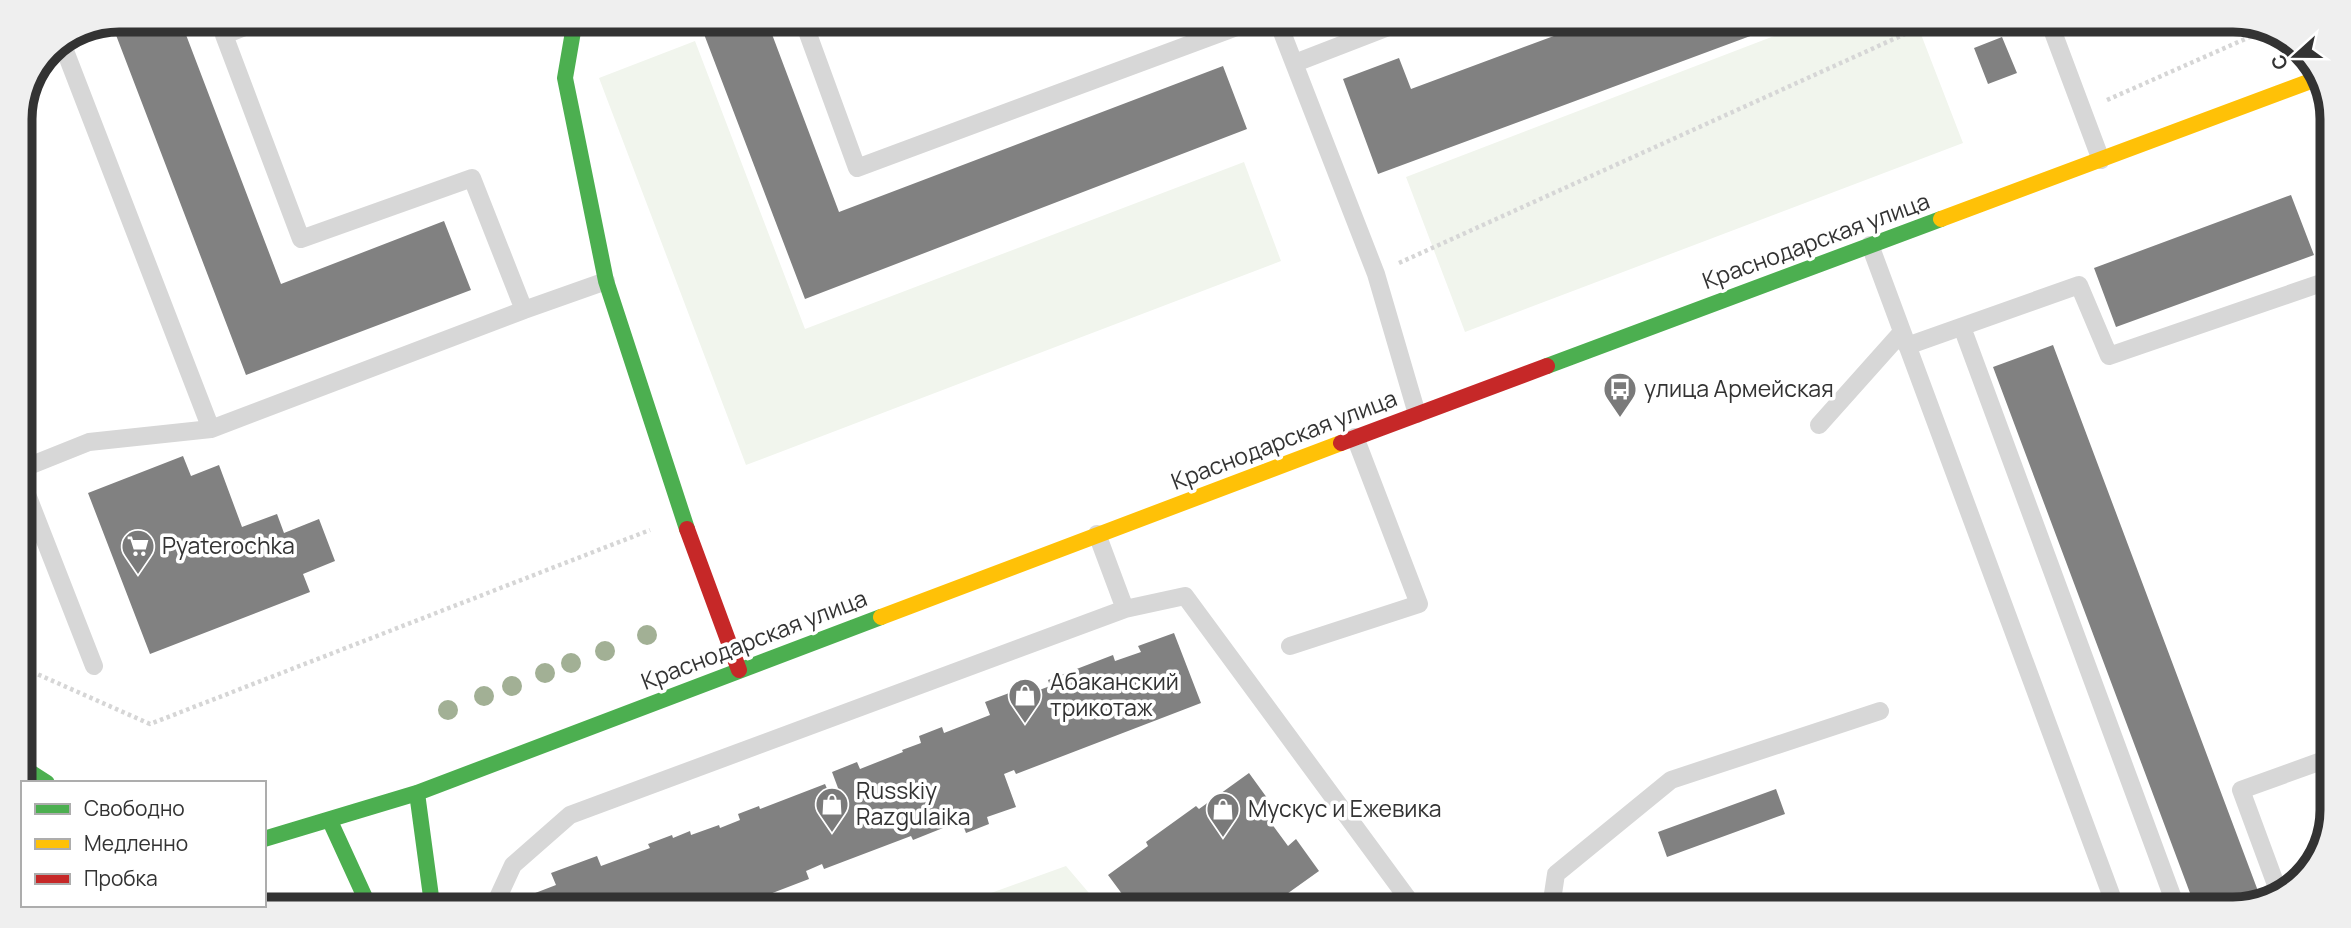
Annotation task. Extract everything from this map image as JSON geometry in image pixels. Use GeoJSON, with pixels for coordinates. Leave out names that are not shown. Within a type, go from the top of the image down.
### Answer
{"type":"FeatureCollection","features":[{"type":"Feature","properties":{"kind":"main road"},"geometry":{"type":"LineString","coordinates":[[573,32],[565,78],[606,281],[683,517],[739,670]]}},
{"type":"Feature","properties":{"kind":"main road","name":"Краснодарская улица"},"geometry":{"type":"LineString","coordinates":[[266,838],[417,793],[1355,437],[2311,81]]}},
{"type":"Feature","properties":{"kind":"main road"},"geometry":{"type":"LineString","coordinates":[[417,793],[431,897]]}},
{"type":"Feature","properties":{"kind":"main road"},"geometry":{"type":"LineString","coordinates":[[330,821],[365,897]]}},
{"type":"Feature","properties":{"kind":"lane"},"geometry":{"type":"LineString","coordinates":[[232,32],[224,35],[301,239],[472,178],[524,310]]}},
{"type":"Feature","properties":{"kind":"lane"},"geometry":{"type":"LineString","coordinates":[[807,32],[857,168],[1223,32]]}},
{"type":"Feature","properties":{"kind":"lane"},"geometry":{"type":"LineString","coordinates":[[1283,32],[1376,274],[1418,414]]}},
{"type":"Feature","properties":{"kind":"lane"},"geometry":{"type":"LineString","coordinates":[[1295,63],[1375,32]]}},
{"type":"Feature","properties":{"kind":"lane"},"geometry":{"type":"LineString","coordinates":[[2053,32],[2101,160]]}},
{"type":"Feature","properties":{"kind":"lane"},"geometry":{"type":"LineString","coordinates":[[65,50],[211,429]]}},
{"type":"Feature","properties":{"kind":"lane"},"geometry":{"type":"LineString","coordinates":[[1870,246],[2112,897]]}},
{"type":"Feature","properties":{"kind":"lane"},"geometry":{"type":"LineString","coordinates":[[32,466],[89,442],[211,429],[606,281]]}},
{"type":"Feature","properties":{"kind":"lane"},"geometry":{"type":"LineString","coordinates":[[1819,425],[1904,339],[1962,327],[2079,285],[2109,356],[2319,284]]}},
{"type":"Feature","properties":{"kind":"lane"},"geometry":{"type":"LineString","coordinates":[[1962,327],[2173,897]]}},
{"type":"Feature","properties":{"kind":"lane"},"geometry":{"type":"LineString","coordinates":[[1290,646],[1419,604],[1355,437]]}},
{"type":"Feature","properties":{"kind":"lane"},"geometry":{"type":"LineString","coordinates":[[32,506],[94,666]]}},
{"type":"Feature","properties":{"kind":"lane"},"geometry":{"type":"LineString","coordinates":[[1097,534],[1125,610]]}},
{"type":"Feature","properties":{"kind":"lane"},"geometry":{"type":"LineString","coordinates":[[498,897],[513,865],[570,815],[1125,610],[1185,596],[1407,897]]}},
{"type":"Feature","properties":{"kind":"lane"},"geometry":{"type":"LineString","coordinates":[[1553,897],[1556,874],[1671,780],[1880,711]]}},
{"type":"Feature","properties":{"kind":"lane"},"geometry":{"type":"LineString","coordinates":[[2275,885],[2241,790],[2320,762]]}},
{"type":"Feature","properties":{"kind":"path"},"geometry":{"type":"LineString","coordinates":[[1376,274],[1909,32]]}},
{"type":"Feature","properties":{"kind":"path"},"geometry":{"type":"LineString","coordinates":[[2082,111],[2255,35]]}},
{"type":"Feature","properties":{"kind":"path"},"geometry":{"type":"LineString","coordinates":[[32,672],[150,724],[683,517]]}},
{"type":"Feature","properties":{"kind":"shaded area"},"geometry":{"type":"Polygon","coordinates":[[[1785,32],[1920,32],[1963,143],[1465,332],[1406,177],[1785,32]]]}},
{"type":"Feature","properties":{"kind":"shaded area"},"geometry":{"type":"Polygon","coordinates":[[[695,41],[805,329],[1244,162],[1281,261],[746,465],[599,78],[695,41]]]}},
{"type":"Feature","properties":{"kind":"shaded area"},"geometry":{"type":"Polygon","coordinates":[[[1066,866],[1092,897],[980,897],[1066,866]]]}},
{"type":"Feature","properties":{"kind":"building"},"geometry":{"type":"Polygon","coordinates":[[[115,32],[185,32],[281,284],[444,221],[471,290],[246,375],[115,32]]]}},
{"type":"Feature","properties":{"kind":"building"},"geometry":{"type":"Polygon","coordinates":[[[703,32],[771,32],[839,212],[1223,66],[1247,129],[805,299],[703,32]]]}},
{"type":"Feature","properties":{"kind":"building"},"geometry":{"type":"Polygon","coordinates":[[[1565,32],[1761,32],[1378,174],[1343,79],[1399,58],[1411,89],[1565,32]]]}},
{"type":"Feature","properties":{"kind":"building"},"geometry":{"type":"Polygon","coordinates":[[[2002,37],[2017,73],[1988,84],[1974,48],[2002,37]]]}},
{"type":"Feature","properties":{"kind":"building"},"geometry":{"type":"Polygon","coordinates":[[[2291,195],[2314,255],[2116,327],[2094,268],[2291,195]]]}},
{"type":"Feature","properties":{"kind":"building"},"geometry":{"type":"Polygon","coordinates":[[[2053,345],[2258,891],[2233,897],[2192,897],[1993,367],[2053,345]]]}},
{"type":"Feature","properties":{"kind":"building"},"geometry":{"type":"Polygon","coordinates":[[[183,456],[191,476],[219,465],[242,527],[277,514],[284,533],[319,519],[335,561],[303,574],[310,592],[150,654],[88,493],[183,456]]]}},
{"type":"Feature","properties":{"kind":"building"},"geometry":{"type":"Polygon","coordinates":[[[1174,633],[1201,703],[1016,774],[1014,770],[1004,774],[1016,807],[987,817],[989,824],[966,833],[960,817],[951,820],[953,824],[913,840],[911,836],[824,869],[822,864],[806,871],[809,879],[762,897],[525,897],[556,885],[551,873],[597,856],[601,866],[650,848],[648,844],[672,835],[673,838],[690,831],[691,835],[719,825],[720,828],[740,820],[738,814],[759,806],[760,809],[825,784],[828,791],[838,788],[832,772],[857,762],[860,769],[903,752],[902,750],[921,743],[919,736],[942,727],[944,733],[990,715],[985,702],[1023,688],[1026,695],[1050,686],[1048,680],[1113,655],[1115,661],[1141,652],[1138,646],[1174,633]]]}},
{"type":"Feature","properties":{"kind":"building"},"geometry":{"type":"Polygon","coordinates":[[[1249,773],[1273,806],[1263,812],[1288,846],[1296,839],[1319,871],[1283,897],[1124,897],[1108,875],[1148,846],[1146,842],[1196,806],[1199,809],[1249,773]]]}},
{"type":"Feature","properties":{"kind":"building"},"geometry":{"type":"Polygon","coordinates":[[[1776,789],[1785,814],[1667,857],[1658,832],[1776,789]]]}},
{"type":"Feature","properties":{"kind":"traffic: fast"},"geometry":{"type":"LineString","coordinates":[[573,32],[565,78],[606,281],[687,529]]}},
{"type":"Feature","properties":{"kind":"traffic: fast"},"geometry":{"type":"LineString","coordinates":[[1547,366],[1941,219]]}},
{"type":"Feature","properties":{"kind":"traffic: fast"},"geometry":{"type":"LineString","coordinates":[[266,838],[417,793],[881,617]]}},
{"type":"Feature","properties":{"kind":"traffic: fast"},"geometry":{"type":"LineString","coordinates":[[32,773],[44,781]]}},
{"type":"Feature","properties":{"kind":"traffic: fast"},"geometry":{"type":"LineString","coordinates":[[417,793],[431,897]]}},
{"type":"Feature","properties":{"kind":"traffic: fast"},"geometry":{"type":"LineString","coordinates":[[330,821],[365,897]]}},
{"type":"Feature","properties":{"kind":"traffic: slow"},"geometry":{"type":"LineString","coordinates":[[1941,219],[2311,81]]}},
{"type":"Feature","properties":{"kind":"traffic: slow"},"geometry":{"type":"LineString","coordinates":[[881,617],[1341,443]]}},
{"type":"Feature","properties":{"kind":"traffic: jam"},"geometry":{"type":"LineString","coordinates":[[1341,443],[1547,366]]}},
{"type":"Feature","properties":{"kind":"traffic: jam"},"geometry":{"type":"LineString","coordinates":[[687,529],[739,670]]}},
{"type":"Feature","properties":{"kind":"place","name":"улица Армейская"},"geometry":{"type":"Point","coordinates":[1620,419]}},
{"type":"Feature","properties":{"kind":"place","name":"Pyaterochka"},"geometry":{"type":"Point","coordinates":[138,576]}},
{"type":"Feature","properties":{"kind":"place","name":"Абаканский трикотаж"},"geometry":{"type":"Point","coordinates":[1025,725]}},
{"type":"Feature","properties":{"kind":"place","name":"Russkiy Razgulaika"},"geometry":{"type":"Point","coordinates":[832,834]}},
{"type":"Feature","properties":{"kind":"place","name":"Мускус и Ежевика"},"geometry":{"type":"Point","coordinates":[1223,839]}}]}
